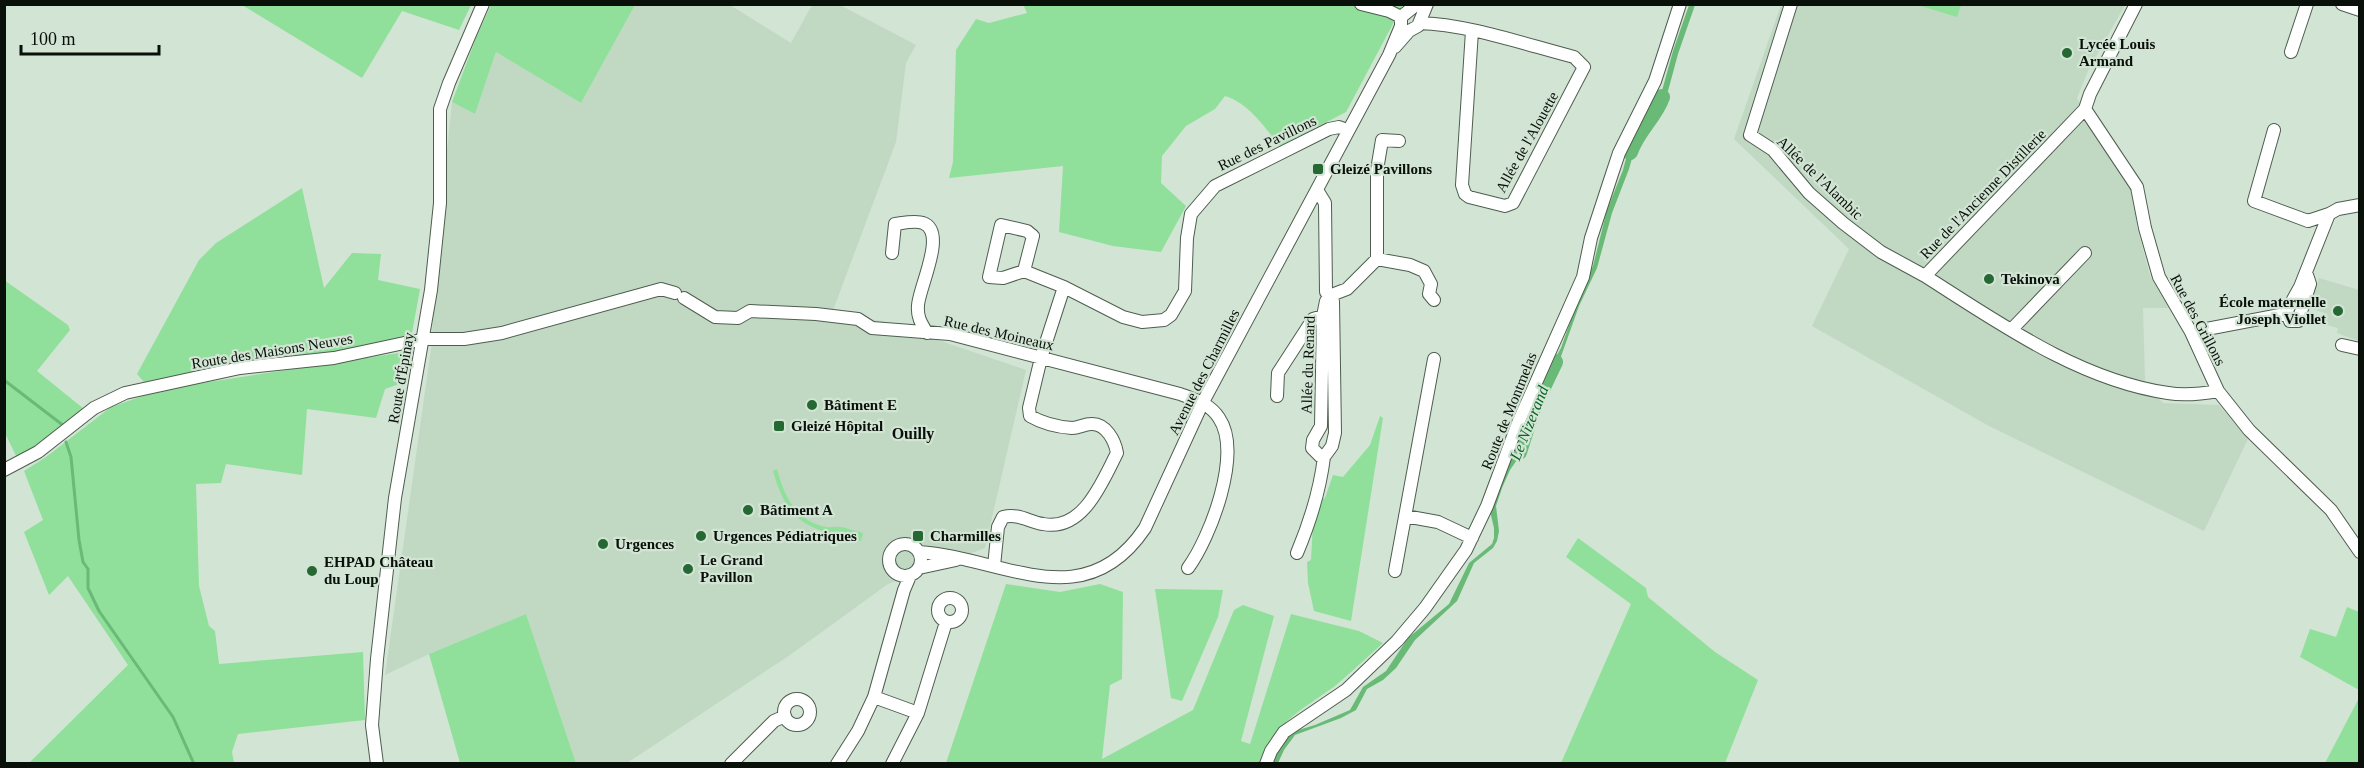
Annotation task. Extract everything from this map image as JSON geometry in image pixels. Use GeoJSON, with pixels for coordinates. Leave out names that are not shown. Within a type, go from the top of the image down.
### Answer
{"type":"FeatureCollection","features":[{"type":"Feature","properties":{"kind":"street","name":"Route d'Épinay"},"geometry":{"type":"LineString","coordinates":[[377,764],[372,725],[379,648],[395,498],[423,339],[440,202],[440,109],[449,82],[483,4]]}},
{"type":"Feature","properties":{"kind":"street"},"geometry":{"type":"LineString","coordinates":[[1361,4],[1411,19],[1472,31]]}},
{"type":"Feature","properties":{"kind":"street","name":"Avenue des Charmilles"},"geometry":{"type":"LineString","coordinates":[[919,552],[967,558],[1034,577],[1061,579],[1089,573],[1115,562],[1133,547],[1145,528],[1203,402],[1347,130],[1411,19],[1426,4]]}},
{"type":"Feature","properties":{"kind":"street","name":"Route de Montmelas"},"geometry":{"type":"LineString","coordinates":[[1266,764],[1271,751],[1284,732],[1346,690],[1415,621],[1446,580],[1472,538],[1518,423],[1583,277],[1591,238],[1619,153],[1659,71],[1680,4]]}},
{"type":"Feature","properties":{"kind":"street","name":"Allée de l'Alambic"},"geometry":{"type":"LineString","coordinates":[[1791,4],[1750,135],[1773,150],[1809,193],[1842,223],[1881,252],[1925,276]]}},
{"type":"Feature","properties":{"kind":"street"},"geometry":{"type":"LineString","coordinates":[[2085,108],[2136,4]]}},
{"type":"Feature","properties":{"kind":"street"},"geometry":{"type":"LineString","coordinates":[[2291,52],[2307,4]]}},
{"type":"Feature","properties":{"kind":"street"},"geometry":{"type":"LineString","coordinates":[[2342,4],[2360,10]]}},
{"type":"Feature","properties":{"kind":"street","name":"Allée de l'Alouette"},"geometry":{"type":"LineString","coordinates":[[1472,31],[1574,57],[1584,67],[1513,203],[1505,207],[1469,197],[1465,194],[1462,184],[1472,31]]}},
{"type":"Feature","properties":{"kind":"street","name":"Rue de l'Ancienne Distillerie"},"geometry":{"type":"LineString","coordinates":[[2085,108],[1925,276],[2012,329],[2088,369],[2133,386],[2168,393],[2191,395],[2218,391]]}},
{"type":"Feature","properties":{"kind":"street","name":"Rue des Grillons"},"geometry":{"type":"LineString","coordinates":[[2085,108],[2138,187],[2145,228],[2159,277],[2191,332],[2218,391],[2249,430],[2331,510],[2360,552]]}},
{"type":"Feature","properties":{"kind":"street","name":"Rue des Pavillons"},"geometry":{"type":"LineString","coordinates":[[1023,271],[1064,287],[1123,317],[1142,322],[1164,320],[1172,315],[1185,291],[1187,238],[1191,213],[1215,186],[1329,129],[1339,127],[1347,130]]}},
{"type":"Feature","properties":{"kind":"street"},"geometry":{"type":"LineString","coordinates":[[2274,130],[2253,201],[2308,221],[2338,209],[2360,205]]}},
{"type":"Feature","properties":{"kind":"street"},"geometry":{"type":"LineString","coordinates":[[1330,297],[1347,289],[1377,259],[1379,139],[1399,141]]}},
{"type":"Feature","properties":{"kind":"street","name":"Allée du Renard"},"geometry":{"type":"LineString","coordinates":[[1297,553],[1306,533],[1321,482],[1324,457],[1332,446],[1335,434],[1325,203],[1317,190]]}},
{"type":"Feature","properties":{"kind":"street"},"geometry":{"type":"LineString","coordinates":[[2191,332],[2287,312],[2290,321],[2298,321],[2310,284],[2306,272],[2329,214]]}},
{"type":"Feature","properties":{"kind":"street"},"geometry":{"type":"LineString","coordinates":[[892,253],[895,224],[922,222],[930,228],[933,238],[928,273],[918,303],[918,317],[927,333]]}},
{"type":"Feature","properties":{"kind":"street"},"geometry":{"type":"LineString","coordinates":[[1001,225],[1027,231],[1033,236],[1023,271],[1003,278],[989,277],[1001,225]]}},
{"type":"Feature","properties":{"kind":"street"},"geometry":{"type":"LineString","coordinates":[[2012,329],[2085,253]]}},
{"type":"Feature","properties":{"kind":"street"},"geometry":{"type":"LineString","coordinates":[[1377,259],[1410,265],[1424,271],[1431,284],[1429,294],[1434,300]]}},
{"type":"Feature","properties":{"kind":"street"},"geometry":{"type":"LineString","coordinates":[[994,566],[998,527],[1003,517],[1017,516],[1041,524],[1067,524],[1081,513],[1117,453],[1115,440],[1104,428],[1092,423],[1071,428],[1041,422],[1030,416],[1029,408],[1041,358],[1064,287]]}},
{"type":"Feature","properties":{"kind":"street","name":"Rue des Moineaux"},"geometry":{"type":"LineString","coordinates":[[423,339],[464,339],[502,333],[661,289],[680,296],[715,317],[738,318],[750,311],[816,314],[858,319],[873,328],[950,334],[1203,402]]}},
{"type":"Feature","properties":{"kind":"street","name":"Allée du Renard"},"geometry":{"type":"LineString","coordinates":[[1324,457],[1312,448],[1313,440],[1321,426],[1323,316],[1330,297]]}},
{"type":"Feature","properties":{"kind":"street"},"geometry":{"type":"LineString","coordinates":[[1277,396],[1278,373],[1313,319],[1323,316]]}},
{"type":"Feature","properties":{"kind":"street","name":"Route des Maisons Neuves"},"geometry":{"type":"LineString","coordinates":[[4,470],[38,452],[94,408],[125,393],[240,368],[334,358],[423,339]]}},
{"type":"Feature","properties":{"kind":"street"},"geometry":{"type":"LineString","coordinates":[[2342,345],[2360,349]]}},
{"type":"Feature","properties":{"kind":"street"},"geometry":{"type":"LineString","coordinates":[[1395,571],[1434,359]]}},
{"type":"Feature","properties":{"kind":"street"},"geometry":{"type":"LineString","coordinates":[[1188,568],[1198,555],[1213,522],[1225,476],[1227,451],[1221,419],[1203,402]]}},
{"type":"Feature","properties":{"kind":"street"},"geometry":{"type":"LineString","coordinates":[[1405,516],[1438,522],[1472,538]]}},
{"type":"Feature","properties":{"kind":"street"},"geometry":{"type":"LineString","coordinates":[[837,764],[858,731],[874,697],[909,573],[921,557],[913,546],[905,544],[891,551],[888,563],[892,571],[909,573]]}},
{"type":"Feature","properties":{"kind":"street","name":"Avenue des Charmilles"},"geometry":{"type":"LineString","coordinates":[[909,573],[967,558]]}},
{"type":"Feature","properties":{"kind":"street"},"geometry":{"type":"LineString","coordinates":[[892,764],[918,712],[946,622]]}},
{"type":"Feature","properties":{"kind":"street"},"geometry":{"type":"LineString","coordinates":[[874,697],[918,712]]}},
{"type":"Feature","properties":{"kind":"street"},"geometry":{"type":"LineString","coordinates":[[731,764],[774,721],[785,716]]}},
{"type":"Feature","properties":{"kind":"shaded area"},"geometry":{"type":"Polygon","coordinates":[[[491,4],[635,5],[581,103],[496,52],[475,114],[452,102],[491,4]]]}},
{"type":"Feature","properties":{"kind":"shaded area"},"geometry":{"type":"Polygon","coordinates":[[[1023,4],[1403,5],[1346,112],[1280,146],[1249,110],[1234,99],[1225,96],[1215,109],[1186,126],[1162,156],[1161,183],[1186,206],[1161,252],[1113,246],[1059,232],[1063,166],[949,178],[953,162],[956,50],[976,19],[989,23],[1027,13],[1023,4]]]}},
{"type":"Feature","properties":{"kind":"shaded area"},"geometry":{"type":"Polygon","coordinates":[[[1961,4],[1957,17],[1918,5],[1961,4]]]}},
{"type":"Feature","properties":{"kind":"shaded area"},"geometry":{"type":"Polygon","coordinates":[[[242,5],[471,5],[459,30],[402,11],[362,78],[242,5]]]}},
{"type":"Feature","properties":{"kind":"shaded area"},"geometry":{"type":"Polygon","coordinates":[[[635,5],[730,5],[791,43],[812,5],[840,5],[916,45],[906,63],[896,142],[832,313],[882,321],[1026,370],[985,548],[888,584],[790,655],[627,763],[576,763],[526,614],[429,654],[385,675],[431,349],[439,228],[452,102],[475,114],[496,52],[581,103],[635,5]]]}},
{"type":"Feature","properties":{"kind":"shaded area"},"geometry":{"type":"Polygon","coordinates":[[[1781,5],[2125,5],[2088,71],[2077,98],[2134,194],[2137,227],[2150,276],[2169,308],[2143,308],[2145,381],[2163,403],[2219,405],[2248,439],[2204,531],[1989,426],[1812,326],[1849,249],[1734,139],[1781,5]]]}},
{"type":"Feature","properties":{"kind":"shaded area"},"geometry":{"type":"Polygon","coordinates":[[[302,188],[324,288],[352,253],[381,254],[378,280],[420,289],[412,333],[399,341],[333,356],[240,362],[144,382],[137,374],[199,260],[216,243],[302,188]]]}},
{"type":"Feature","properties":{"kind":"shaded area","name":"École maternelle Joseph Viollet"},"geometry":{"type":"Polygon","coordinates":[[[2319,278],[2359,290],[2359,341],[2337,333],[2338,328],[2324,324],[2327,314],[2310,308],[2319,278]]]}},
{"type":"Feature","properties":{"kind":"shaded area"},"geometry":{"type":"Polygon","coordinates":[[[4,280],[68,325],[70,330],[37,371],[84,409],[18,460],[5,433],[4,280]]]}},
{"type":"Feature","properties":{"kind":"shaded area"},"geometry":{"type":"Polygon","coordinates":[[[405,352],[402,383],[385,389],[376,418],[307,409],[302,475],[226,464],[221,483],[196,484],[199,586],[209,626],[215,631],[219,664],[363,652],[365,720],[238,734],[232,752],[234,763],[29,763],[128,665],[68,576],[49,595],[24,532],[43,520],[24,471],[111,407],[143,396],[189,385],[405,352]]]}},
{"type":"Feature","properties":{"kind":"shaded area"},"geometry":{"type":"Polygon","coordinates":[[[1380,416],[1383,418],[1351,621],[1314,611],[1308,583],[1307,562],[1311,560],[1313,522],[1333,475],[1343,477],[1370,445],[1380,416]]]}},
{"type":"Feature","properties":{"kind":"shaded area"},"geometry":{"type":"Polygon","coordinates":[[[777,469],[783,489],[799,513],[816,524],[843,527],[863,533],[861,541],[815,528],[794,514],[779,490],[773,471],[777,469]]]}},
{"type":"Feature","properties":{"kind":"shaded area"},"geometry":{"type":"Polygon","coordinates":[[[1578,538],[1646,588],[1648,597],[1715,652],[1758,680],[1725,763],[1561,763],[1631,604],[1566,557],[1578,538]]]}},
{"type":"Feature","properties":{"kind":"shaded area"},"geometry":{"type":"Polygon","coordinates":[[[1006,584],[1060,592],[1100,584],[1123,592],[1122,679],[1110,685],[1102,759],[1193,710],[1234,610],[1243,605],[1274,616],[1241,741],[1250,744],[1291,614],[1359,631],[1383,643],[1335,686],[1290,718],[1273,737],[1260,763],[946,763],[1006,584]]]}},
{"type":"Feature","properties":{"kind":"shaded area"},"geometry":{"type":"Polygon","coordinates":[[[1155,589],[1223,590],[1218,617],[1182,701],[1171,698],[1155,589]]]}},
{"type":"Feature","properties":{"kind":"shaded area"},"geometry":{"type":"Polygon","coordinates":[[[2347,607],[2359,612],[2359,690],[2300,657],[2310,629],[2336,637],[2347,607]]]}},
{"type":"Feature","properties":{"kind":"shaded area"},"geometry":{"type":"Polygon","coordinates":[[[526,614],[576,763],[460,763],[429,654],[526,614]]]}},
{"type":"Feature","properties":{"kind":"shaded area"},"geometry":{"type":"Polygon","coordinates":[[[2359,698],[2359,763],[2325,763],[2359,698]]]}},
{"type":"Feature","properties":{"kind":"water"},"geometry":{"type":"Polygon","coordinates":[[[1689,5],[1695,5],[1668,91],[1661,107],[1646,120],[1638,137],[1629,169],[1612,213],[1597,268],[1579,306],[1559,362],[1544,384],[1535,406],[1523,451],[1510,470],[1502,488],[1496,506],[1499,531],[1497,541],[1493,548],[1474,563],[1457,601],[1415,640],[1396,668],[1383,680],[1367,689],[1356,710],[1295,735],[1278,763],[1271,764],[1287,737],[1295,731],[1350,710],[1363,687],[1386,671],[1408,638],[1449,604],[1469,563],[1492,544],[1494,528],[1490,511],[1507,465],[1518,449],[1522,428],[1540,384],[1561,348],[1581,291],[1593,266],[1607,210],[1623,170],[1630,143],[1644,115],[1655,106],[1660,98],[1689,5]]]}},
{"type":"Feature","properties":{"kind":"waterway","name":"Le Nizerand"},"geometry":{"type":"LineString","coordinates":[[1630,152],[1662,97]]}},
{"type":"Feature","properties":{"kind":"waterway","name":"Le Nizerand"},"geometry":{"type":"LineString","coordinates":[[1519,452],[1533,408],[1555,362]]}},
{"type":"Feature","properties":{"kind":"waterway"},"geometry":{"type":"LineString","coordinates":[[4,380],[64,426]]}},
{"type":"Feature","properties":{"kind":"waterway"},"geometry":{"type":"LineString","coordinates":[[66,442],[71,457],[79,540],[83,562],[88,569],[88,588],[99,611],[173,717],[194,764]]}},
{"type":"Feature","properties":{"kind":"place","name":"Lycée Louis Armand"},"geometry":{"type":"Point","coordinates":[2067,53]}},
{"type":"Feature","properties":{"kind":"place","name":"Gleizé Pavillons"},"geometry":{"type":"Point","coordinates":[1318,169]}},
{"type":"Feature","properties":{"kind":"place","name":"Tekinova"},"geometry":{"type":"Point","coordinates":[1989,279]}},
{"type":"Feature","properties":{"kind":"place","name":"École maternelle Joseph Viollet"},"geometry":{"type":"Point","coordinates":[2338,311]}},
{"type":"Feature","properties":{"kind":"place","name":"Bâtiment E"},"geometry":{"type":"Point","coordinates":[812,405]}},
{"type":"Feature","properties":{"kind":"place","name":"Gleizé Hôpital"},"geometry":{"type":"Point","coordinates":[779,426]}},
{"type":"Feature","properties":{"kind":"place","name":"Bâtiment A"},"geometry":{"type":"Point","coordinates":[748,510]}},
{"type":"Feature","properties":{"kind":"place","name":"Urgences Pédiatriques"},"geometry":{"type":"Point","coordinates":[701,536]}},
{"type":"Feature","properties":{"kind":"place","name":"Charmilles"},"geometry":{"type":"Point","coordinates":[918,536]}},
{"type":"Feature","properties":{"kind":"place","name":"Urgences"},"geometry":{"type":"Point","coordinates":[603,544]}},
{"type":"Feature","properties":{"kind":"place","name":"Le Grand Pavillon"},"geometry":{"type":"Point","coordinates":[688,569]}},
{"type":"Feature","properties":{"kind":"place","name":"EHPAD Château du Loup"},"geometry":{"type":"Point","coordinates":[312,571]}},
{"type":"Feature","properties":{"kind":"district","name":"Ouilly"},"geometry":{"type":"Point","coordinates":[913,433]}}]}
